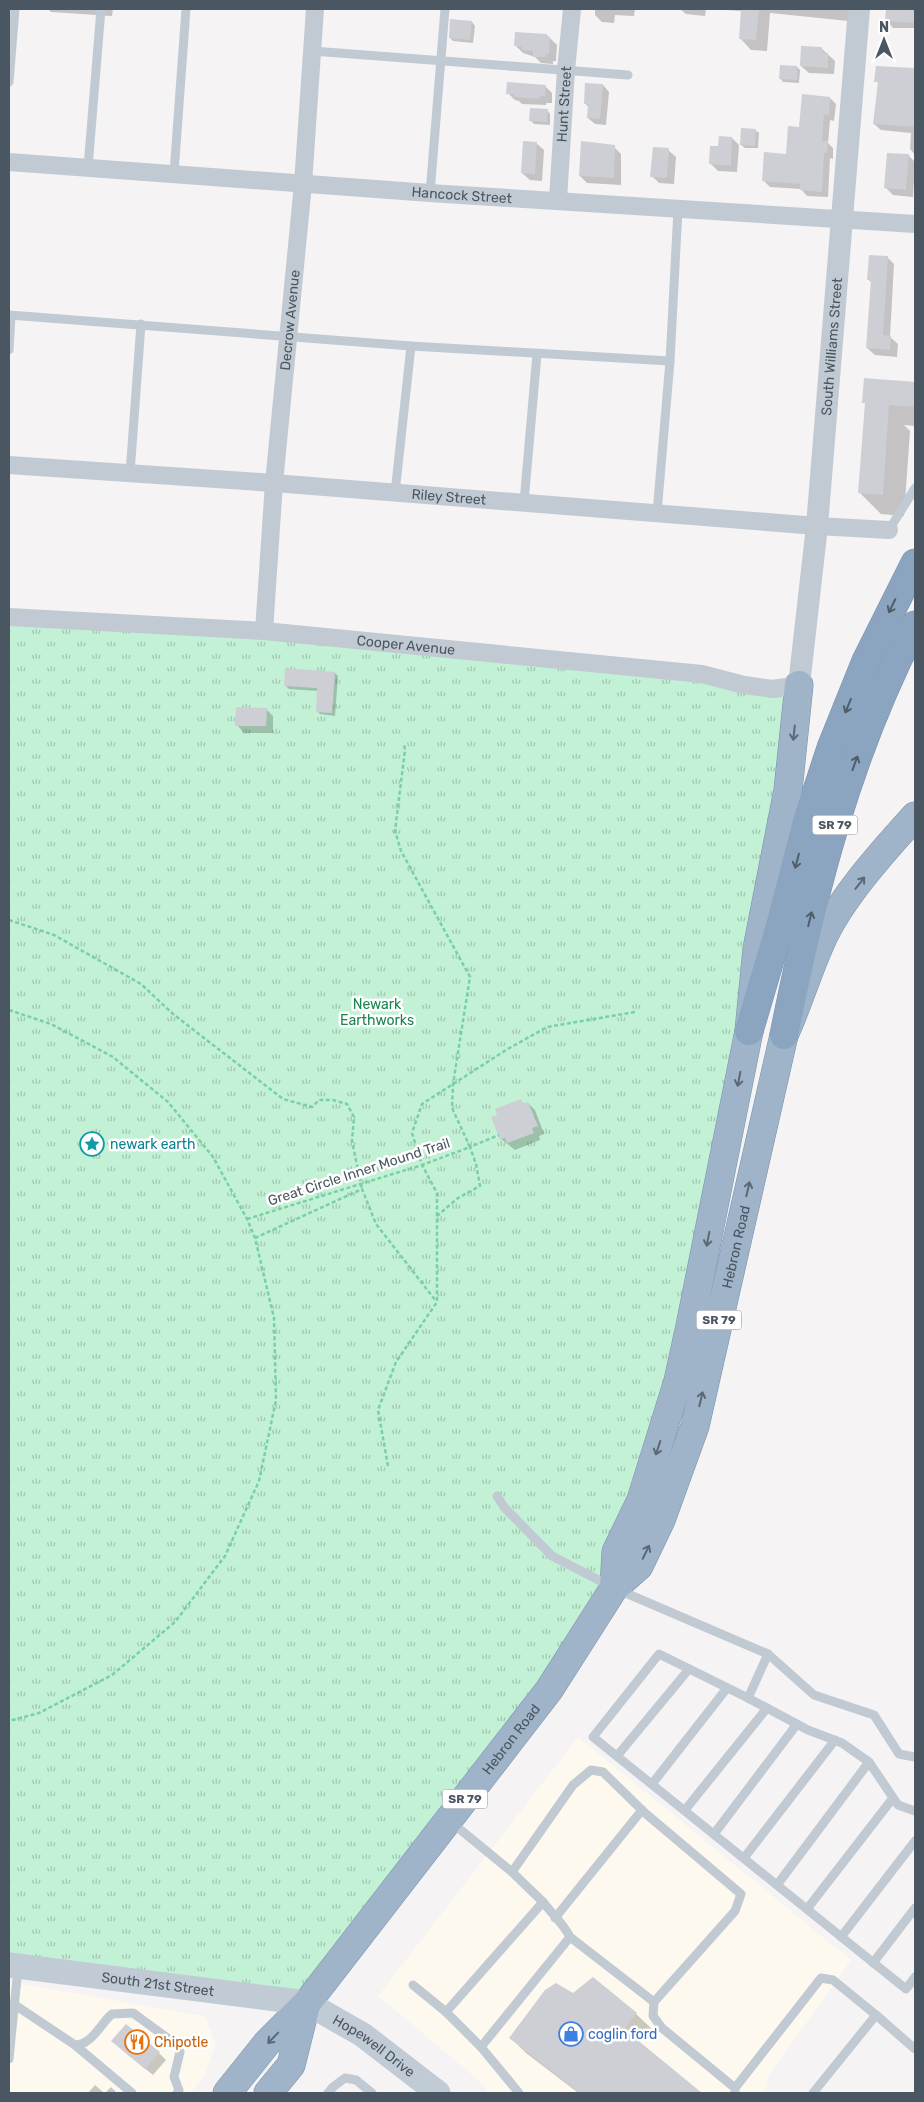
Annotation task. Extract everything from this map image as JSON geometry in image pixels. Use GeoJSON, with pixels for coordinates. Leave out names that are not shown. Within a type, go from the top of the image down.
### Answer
{"type":"FeatureCollection","features":[{"type":"Feature","properties":{"kind":"highway","name":"SR 79"},"geometry":{"type":"LineString","coordinates":[[748,1031],[780,926],[808,818],[831,748],[866,661],[915,563]]}},
{"type":"Feature","properties":{"kind":"highway","name":"SR 79"},"geometry":{"type":"LineString","coordinates":[[784,1035],[796,974],[826,854],[843,796],[881,698],[915,625]]}},
{"type":"Feature","properties":{"kind":"highway","name":"Hebron Road"},"geometry":{"type":"LineString","coordinates":[[614,1588],[616,1552],[641,1500],[678,1381],[748,1031],[757,949],[788,790],[799,685]]}},
{"type":"Feature","properties":{"kind":"highway","name":"Hebron Road"},"geometry":{"type":"LineString","coordinates":[[228,2093],[267,2043],[307,2003],[549,1690],[614,1588],[639,1566],[661,1520],[694,1426],[784,1035],[796,1011],[821,941],[846,900],[915,816]]}},
{"type":"Feature","properties":{"kind":"highway","name":"Hebron Road"},"geometry":{"type":"LineString","coordinates":[[268,2093],[291,2065],[307,2003]]}},
{"type":"Feature","properties":{"kind":"main road","name":"South 21st Street"},"geometry":{"type":"LineString","coordinates":[[13,1965],[307,2003]]}},
{"type":"Feature","properties":{"kind":"main road","name":"Hopewell Drive"},"geometry":{"type":"LineString","coordinates":[[307,2003],[363,2035],[438,2093]]}},
{"type":"Feature","properties":{"kind":"street","name":"Decrow Avenue"},"geometry":{"type":"LineString","coordinates":[[264,631],[274,483],[303,184],[315,9]]}},
{"type":"Feature","properties":{"kind":"street","name":"Hunt Street"},"geometry":{"type":"LineString","coordinates":[[558,200],[566,70],[572,9]]}},
{"type":"Feature","properties":{"kind":"street","name":"South Williams Street"},"geometry":{"type":"LineString","coordinates":[[799,685],[817,526],[859,9]]}},
{"type":"Feature","properties":{"kind":"street","name":"Hancock Street"},"geometry":{"type":"LineString","coordinates":[[9,162],[430,193],[915,224]]}},
{"type":"Feature","properties":{"kind":"street","name":"Riley Street"},"geometry":{"type":"LineString","coordinates":[[9,465],[274,483],[817,526],[890,530]]}},
{"type":"Feature","properties":{"kind":"street","name":"Cooper Avenue"},"geometry":{"type":"LineString","coordinates":[[9,617],[264,631],[682,672],[773,689],[799,685]]}},
{"type":"Feature","properties":{"kind":"lane"},"geometry":{"type":"LineString","coordinates":[[9,82],[11,30],[15,9]]}},
{"type":"Feature","properties":{"kind":"lane"},"geometry":{"type":"LineString","coordinates":[[88,167],[101,9]]}},
{"type":"Feature","properties":{"kind":"lane"},"geometry":{"type":"LineString","coordinates":[[174,173],[186,9]]}},
{"type":"Feature","properties":{"kind":"lane"},"geometry":{"type":"LineString","coordinates":[[430,193],[445,9]]}},
{"type":"Feature","properties":{"kind":"lane"},"geometry":{"type":"LineString","coordinates":[[312,51],[628,75]]}},
{"type":"Feature","properties":{"kind":"lane"},"geometry":{"type":"LineString","coordinates":[[657,513],[670,361],[678,208]]}},
{"type":"Feature","properties":{"kind":"lane"},"geometry":{"type":"LineString","coordinates":[[9,350],[10,316],[141,324],[411,346],[670,361]]}},
{"type":"Feature","properties":{"kind":"lane"},"geometry":{"type":"LineString","coordinates":[[130,473],[141,324]]}},
{"type":"Feature","properties":{"kind":"lane"},"geometry":{"type":"LineString","coordinates":[[395,493],[411,346]]}},
{"type":"Feature","properties":{"kind":"lane"},"geometry":{"type":"LineString","coordinates":[[524,502],[537,354]]}},
{"type":"Feature","properties":{"kind":"lane"},"geometry":{"type":"LineString","coordinates":[[890,530],[915,488]]}},
{"type":"Feature","properties":{"kind":"lane"},"geometry":{"type":"LineString","coordinates":[[497,1496],[504,1507],[552,1556],[614,1588],[768,1654],[814,1695],[874,1714],[899,1754],[915,1757]]}},
{"type":"Feature","properties":{"kind":"lane"},"geometry":{"type":"LineString","coordinates":[[915,1811],[898,1805],[869,1762],[842,1743],[797,1724],[659,1654],[593,1737],[906,1989],[915,1977]]}},
{"type":"Feature","properties":{"kind":"lane"},"geometry":{"type":"LineString","coordinates":[[748,1698],[768,1654]]}},
{"type":"Feature","properties":{"kind":"lane"},"geometry":{"type":"LineString","coordinates":[[617,1756],[688,1669]]}},
{"type":"Feature","properties":{"kind":"lane"},"geometry":{"type":"LineString","coordinates":[[652,1784],[727,1688]]}},
{"type":"Feature","properties":{"kind":"lane"},"geometry":{"type":"LineString","coordinates":[[684,1810],[766,1708]]}},
{"type":"Feature","properties":{"kind":"lane"},"geometry":{"type":"LineString","coordinates":[[714,1834],[797,1724]]}},
{"type":"Feature","properties":{"kind":"lane"},"geometry":{"type":"LineString","coordinates":[[744,1858],[834,1740]]}},
{"type":"Feature","properties":{"kind":"lane"},"geometry":{"type":"LineString","coordinates":[[776,1885],[869,1762]]}},
{"type":"Feature","properties":{"kind":"lane"},"geometry":{"type":"LineString","coordinates":[[512,1872],[573,1785],[591,1770],[603,1772],[642,1810],[741,1894],[734,1911],[654,2002],[653,2016],[662,2028],[735,2090],[821,1978],[832,1980],[915,2049]]}},
{"type":"Feature","properties":{"kind":"lane"},"geometry":{"type":"LineString","coordinates":[[807,1909],[893,1798]]}},
{"type":"Feature","properties":{"kind":"lane"},"geometry":{"type":"LineString","coordinates":[[555,1918],[642,1810]]}},
{"type":"Feature","properties":{"kind":"lane"},"geometry":{"type":"LineString","coordinates":[[448,1820],[512,1872],[543,1902],[555,1918],[564,1924],[570,1937],[654,2002]]}},
{"type":"Feature","properties":{"kind":"lane"},"geometry":{"type":"LineString","coordinates":[[841,1937],[915,1841]]}},
{"type":"Feature","properties":{"kind":"lane"},"geometry":{"type":"LineString","coordinates":[[446,2012],[543,1902]]}},
{"type":"Feature","properties":{"kind":"lane"},"geometry":{"type":"LineString","coordinates":[[873,1963],[915,1908]]}},
{"type":"Feature","properties":{"kind":"lane"},"geometry":{"type":"LineString","coordinates":[[481,2046],[570,1937]]}},
{"type":"Feature","properties":{"kind":"lane"},"geometry":{"type":"LineString","coordinates":[[9,2059],[13,1965]]}},
{"type":"Feature","properties":{"kind":"lane"},"geometry":{"type":"LineString","coordinates":[[413,1985],[446,2012],[481,2046],[519,2093]]}},
{"type":"Feature","properties":{"kind":"lane"},"geometry":{"type":"LineString","coordinates":[[12,2005],[75,2045],[132,2093]]}},
{"type":"Feature","properties":{"kind":"lane"},"geometry":{"type":"LineString","coordinates":[[75,2045],[83,2045],[89,2040],[112,2014],[133,2013],[177,2045],[180,2052],[174,2078],[180,2092]]}},
{"type":"Feature","properties":{"kind":"lane"},"geometry":{"type":"LineString","coordinates":[[813,2093],[876,2015]]}},
{"type":"Feature","properties":{"kind":"lane"},"geometry":{"type":"LineString","coordinates":[[328,2093],[345,2078],[356,2080],[372,2093]]}},
{"type":"Feature","properties":{"kind":"path","name":"Great Circle Inner Mound Trail"},"geometry":{"type":"LineString","coordinates":[[247,1219],[422,1165],[470,1147],[452,1108],[453,1084],[470,977],[401,851],[395,831],[404,743]]}},
{"type":"Feature","properties":{"kind":"path"},"geometry":{"type":"LineString","coordinates":[[9,920],[54,935],[141,984],[173,1014],[283,1099],[312,1107],[319,1100],[333,1100],[347,1104],[354,1117],[352,1141],[362,1189],[376,1224],[437,1302]]}},
{"type":"Feature","properties":{"kind":"path"},"geometry":{"type":"LineString","coordinates":[[9,1010],[51,1024],[113,1057],[168,1102],[213,1157],[247,1219],[255,1238],[274,1318],[276,1400],[259,1481],[225,1556],[176,1622],[112,1675],[39,1713],[9,1721]]}},
{"type":"Feature","properties":{"kind":"path"},"geometry":{"type":"LineString","coordinates":[[388,1466],[378,1410],[396,1362],[437,1302],[437,1193],[422,1165],[412,1133],[422,1104],[506,1050],[547,1027],[635,1012]]}},
{"type":"Feature","properties":{"kind":"path"},"geometry":{"type":"LineString","coordinates":[[437,1216],[458,1198],[480,1186],[476,1164],[470,1147],[499,1136]]}},
{"type":"Feature","properties":{"kind":"path"},"geometry":{"type":"LineString","coordinates":[[255,1238],[362,1189]]}},
{"type":"Feature","properties":{"kind":"shaded area"},"geometry":{"type":"Polygon","coordinates":[[[578,1737],[851,1960],[769,2075],[764,2093],[489,2093],[476,2078],[378,1996],[578,1737]]]}},
{"type":"Feature","properties":{"kind":"shaded area"},"geometry":{"type":"Polygon","coordinates":[[[9,1982],[205,2016],[216,2044],[205,2074],[191,2093],[9,2093],[9,1982]]]}},
{"type":"Feature","properties":{"kind":"green space","name":"Newark Earthworks"},"geometry":{"type":"Polygon","coordinates":[[[9,617],[799,685],[749,1031],[614,1588],[307,2003],[9,1965],[9,617]]]}},
{"type":"Feature","properties":{"kind":"building"},"geometry":{"type":"Polygon","coordinates":[[[741,9],[759,9],[756,40],[739,39],[741,9]]]}},
{"type":"Feature","properties":{"kind":"building"},"geometry":{"type":"Polygon","coordinates":[[[886,9],[915,9],[915,23],[885,21],[886,9]]]}},
{"type":"Feature","properties":{"kind":"building"},"geometry":{"type":"Polygon","coordinates":[[[450,19],[472,21],[470,40],[449,38],[450,19]]]}},
{"type":"Feature","properties":{"kind":"building"},"geometry":{"type":"Polygon","coordinates":[[[515,32],[547,34],[550,37],[549,54],[546,54],[546,57],[533,57],[533,51],[522,50],[522,47],[514,46],[515,32]]]}},
{"type":"Feature","properties":{"kind":"building"},"geometry":{"type":"Polygon","coordinates":[[[801,46],[822,47],[822,52],[828,53],[828,68],[800,66],[801,46]]]}},
{"type":"Feature","properties":{"kind":"building"},"geometry":{"type":"Polygon","coordinates":[[[780,65],[797,66],[797,80],[779,79],[780,65]]]}},
{"type":"Feature","properties":{"kind":"building"},"geometry":{"type":"Polygon","coordinates":[[[876,66],[915,68],[915,127],[873,124],[878,82],[874,82],[876,66]]]}},
{"type":"Feature","properties":{"kind":"building"},"geometry":{"type":"Polygon","coordinates":[[[507,82],[546,85],[545,96],[540,96],[539,99],[514,97],[514,94],[506,94],[507,82]]]}},
{"type":"Feature","properties":{"kind":"building"},"geometry":{"type":"Polygon","coordinates":[[[585,83],[603,84],[600,119],[587,118],[588,104],[584,104],[585,83]]]}},
{"type":"Feature","properties":{"kind":"building"},"geometry":{"type":"Polygon","coordinates":[[[802,94],[830,97],[829,115],[824,114],[822,141],[828,141],[827,153],[824,153],[822,192],[800,190],[800,184],[762,181],[764,152],[786,154],[788,126],[799,127],[802,94]]]}},
{"type":"Feature","properties":{"kind":"building"},"geometry":{"type":"Polygon","coordinates":[[[530,108],[548,109],[547,122],[529,121],[530,108]]]}},
{"type":"Feature","properties":{"kind":"building"},"geometry":{"type":"Polygon","coordinates":[[[741,128],[756,129],[755,146],[740,145],[741,128]]]}},
{"type":"Feature","properties":{"kind":"building"},"geometry":{"type":"Polygon","coordinates":[[[719,136],[732,137],[731,166],[709,164],[710,146],[718,146],[719,136]]]}},
{"type":"Feature","properties":{"kind":"building"},"geometry":{"type":"Polygon","coordinates":[[[523,141],[537,142],[535,174],[521,173],[523,141]]]}},
{"type":"Feature","properties":{"kind":"building"},"geometry":{"type":"Polygon","coordinates":[[[581,141],[615,145],[614,178],[579,176],[581,141]]]}},
{"type":"Feature","properties":{"kind":"building"},"geometry":{"type":"Polygon","coordinates":[[[653,147],[669,148],[667,178],[650,177],[653,147]]]}},
{"type":"Feature","properties":{"kind":"building"},"geometry":{"type":"Polygon","coordinates":[[[887,153],[909,154],[906,190],[884,188],[887,153]]]}},
{"type":"Feature","properties":{"kind":"building"},"geometry":{"type":"Polygon","coordinates":[[[869,255],[888,256],[883,335],[891,336],[890,350],[866,348],[871,280],[867,280],[869,255]]]}},
{"type":"Feature","properties":{"kind":"building"},"geometry":{"type":"Polygon","coordinates":[[[864,378],[915,382],[915,407],[889,405],[883,495],[858,493],[865,403],[862,403],[864,378]]]}},
{"type":"Feature","properties":{"kind":"building"},"geometry":{"type":"Polygon","coordinates":[[[285,668],[335,672],[332,713],[316,712],[317,688],[284,686],[285,668]]]}},
{"type":"Feature","properties":{"kind":"building"},"geometry":{"type":"Polygon","coordinates":[[[236,707],[267,708],[266,726],[235,726],[236,707]]]}},
{"type":"Feature","properties":{"kind":"building"},"geometry":{"type":"Polygon","coordinates":[[[521,1099],[523,1104],[528,1102],[538,1126],[532,1128],[534,1133],[507,1143],[505,1138],[500,1140],[491,1117],[497,1115],[495,1109],[521,1099]]]}},
{"type":"Feature","properties":{"kind":"building","name":"coglin ford"},"geometry":{"type":"Polygon","coordinates":[[[593,1977],[637,2013],[624,2029],[702,2093],[580,2093],[509,2038],[545,1990],[556,1983],[573,1993],[593,1977]]]}},
{"type":"Feature","properties":{"kind":"building"},"geometry":{"type":"Polygon","coordinates":[[[126,2024],[160,2052],[145,2069],[111,2041],[126,2024]]]}},
{"type":"Feature","properties":{"kind":"place","name":"newark earth"},"geometry":{"type":"Point","coordinates":[92,1144]}},
{"type":"Feature","properties":{"kind":"place","name":"coglin ford"},"geometry":{"type":"Point","coordinates":[571,2034]}},
{"type":"Feature","properties":{"kind":"place","name":"Chipotle"},"geometry":{"type":"Point","coordinates":[137,2042]}}]}
